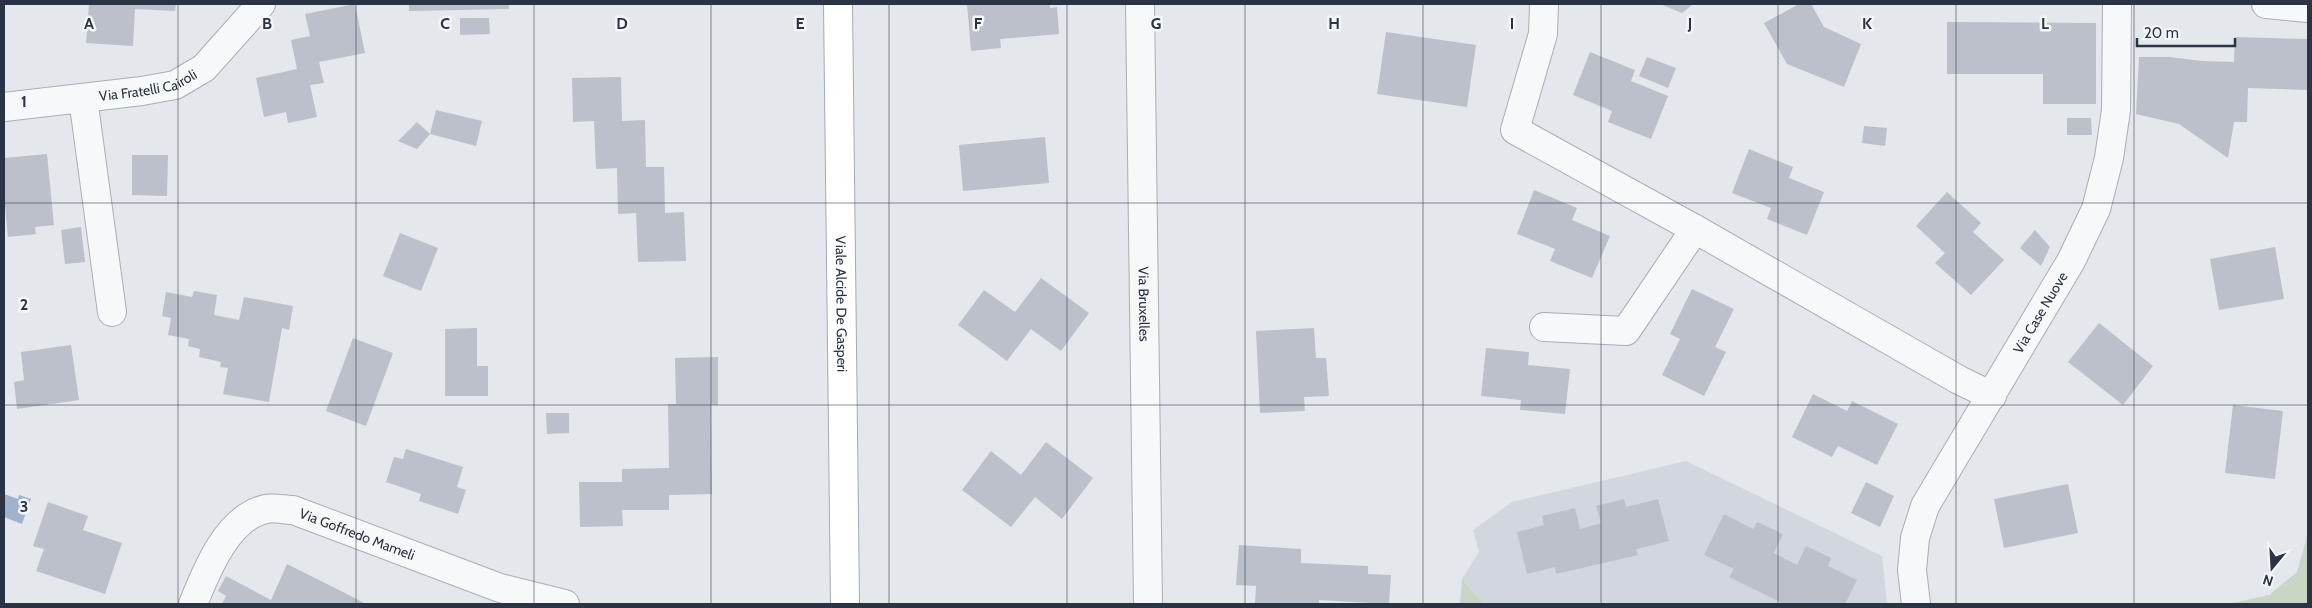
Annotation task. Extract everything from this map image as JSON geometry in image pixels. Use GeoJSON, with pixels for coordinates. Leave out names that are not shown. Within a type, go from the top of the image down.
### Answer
{"type":"FeatureCollection","features":[{"type":"Feature","properties":{"kind":"main road","name":"Viale Alcide De Gasperi"},"geometry":{"type":"LineString","coordinates":[[838,4],[845,604]]}},
{"type":"Feature","properties":{"kind":"street","name":"Via Fratelli Cairoli"},"geometry":{"type":"LineString","coordinates":[[4,107],[175,85],[204,68],[261,4]]}},
{"type":"Feature","properties":{"kind":"street","name":"Via Bruxelles"},"geometry":{"type":"LineString","coordinates":[[1140,4],[1148,604]]}},
{"type":"Feature","properties":{"kind":"street"},"geometry":{"type":"LineString","coordinates":[[1544,4],[1543,34],[1515,130],[1695,228],[1959,380],[1992,396]]}},
{"type":"Feature","properties":{"kind":"street","name":"Via Case Nuove"},"geometry":{"type":"LineString","coordinates":[[1916,604],[1912,570],[1914,538],[1925,506],[2071,261],[2096,209],[2109,158],[2116,110],[2117,4]]}},
{"type":"Feature","properties":{"kind":"street"},"geometry":{"type":"LineString","coordinates":[[2266,4],[2308,8]]}},
{"type":"Feature","properties":{"kind":"street"},"geometry":{"type":"LineString","coordinates":[[83,98],[112,312]]}},
{"type":"Feature","properties":{"kind":"street"},"geometry":{"type":"LineString","coordinates":[[1544,327],[1626,331],[1695,228]]}},
{"type":"Feature","properties":{"kind":"street","name":"Via Goffredo Mameli"},"geometry":{"type":"LineString","coordinates":[[193,604],[208,566],[231,532],[249,517],[266,509],[293,510],[497,596],[565,604]]}},
{"type":"Feature","properties":{"kind":"shaded area"},"geometry":{"type":"Polygon","coordinates":[[[1686,461],[1882,556],[1887,604],[1484,604],[1462,579],[1479,552],[1473,530],[1512,502],[1686,461]]]}},
{"type":"Feature","properties":{"kind":"green space"},"geometry":{"type":"Polygon","coordinates":[[[2308,533],[2308,604],[2200,604],[2233,603],[2269,595],[2297,572],[2308,533]]]}},
{"type":"Feature","properties":{"kind":"green space"},"geometry":{"type":"Polygon","coordinates":[[[1462,579],[1484,604],[1460,604],[1462,579]]]}},
{"type":"Feature","properties":{"kind":"water"},"geometry":{"type":"Polygon","coordinates":[[[4,494],[18,499],[19,495],[31,499],[22,524],[4,517],[4,494]]]}},
{"type":"Feature","properties":{"kind":"building"},"geometry":{"type":"Polygon","coordinates":[[[89,4],[176,4],[175,11],[135,9],[133,46],[86,43],[89,4]]]}},
{"type":"Feature","properties":{"kind":"building"},"geometry":{"type":"Polygon","coordinates":[[[355,4],[365,53],[319,62],[324,83],[310,85],[317,117],[288,123],[286,112],[264,117],[256,78],[297,69],[291,40],[310,36],[305,14],[355,4]]]}},
{"type":"Feature","properties":{"kind":"building"},"geometry":{"type":"Polygon","coordinates":[[[409,4],[509,4],[509,9],[409,11],[409,4]]]}},
{"type":"Feature","properties":{"kind":"building"},"geometry":{"type":"Polygon","coordinates":[[[967,4],[1050,4],[1050,8],[1057,7],[1059,34],[1000,39],[1001,48],[971,51],[967,4]]]}},
{"type":"Feature","properties":{"kind":"building"},"geometry":{"type":"Polygon","coordinates":[[[1660,4],[1693,4],[1682,13],[1660,4]]]}},
{"type":"Feature","properties":{"kind":"building"},"geometry":{"type":"Polygon","coordinates":[[[1799,4],[1811,4],[1824,27],[1861,44],[1844,87],[1787,64],[1764,23],[1799,4]]]}},
{"type":"Feature","properties":{"kind":"building"},"geometry":{"type":"Polygon","coordinates":[[[460,18],[489,18],[490,34],[460,35],[460,18]]]}},
{"type":"Feature","properties":{"kind":"building"},"geometry":{"type":"Polygon","coordinates":[[[1947,22],[2096,23],[2096,104],[2043,104],[2043,74],[1947,74],[1947,22]]]}},
{"type":"Feature","properties":{"kind":"building"},"geometry":{"type":"Polygon","coordinates":[[[1386,32],[1476,45],[1467,107],[1377,94],[1386,32]]]}},
{"type":"Feature","properties":{"kind":"building"},"geometry":{"type":"Polygon","coordinates":[[[2235,37],[2308,39],[2308,90],[2248,88],[2247,122],[2234,122],[2228,158],[2179,124],[2136,114],[2139,57],[2170,57],[2234,62],[2235,37]]]}},
{"type":"Feature","properties":{"kind":"building"},"geometry":{"type":"Polygon","coordinates":[[[1590,52],[1635,70],[1631,81],[1668,96],[1651,139],[1608,122],[1612,111],[1573,95],[1590,52]]]}},
{"type":"Feature","properties":{"kind":"building"},"geometry":{"type":"Polygon","coordinates":[[[1647,57],[1676,68],[1668,88],[1639,76],[1647,57]]]}},
{"type":"Feature","properties":{"kind":"building"},"geometry":{"type":"Polygon","coordinates":[[[621,77],[622,121],[645,120],[646,167],[664,167],[665,213],[684,212],[686,261],[638,262],[636,213],[618,214],[617,168],[596,169],[594,121],[573,122],[572,78],[621,77]]]}},
{"type":"Feature","properties":{"kind":"building"},"geometry":{"type":"Polygon","coordinates":[[[436,110],[482,121],[476,146],[430,134],[436,110]]]}},
{"type":"Feature","properties":{"kind":"building"},"geometry":{"type":"Polygon","coordinates":[[[2067,118],[2091,118],[2092,135],[2067,135],[2067,118]]]}},
{"type":"Feature","properties":{"kind":"building"},"geometry":{"type":"Polygon","coordinates":[[[417,122],[430,134],[417,149],[398,141],[417,122]]]}},
{"type":"Feature","properties":{"kind":"building"},"geometry":{"type":"Polygon","coordinates":[[[1864,126],[1887,128],[1885,146],[1862,143],[1864,126]]]}},
{"type":"Feature","properties":{"kind":"building"},"geometry":{"type":"Polygon","coordinates":[[[1045,137],[1049,183],[963,191],[959,145],[1045,137]]]}},
{"type":"Feature","properties":{"kind":"building"},"geometry":{"type":"Polygon","coordinates":[[[1749,149],[1793,167],[1789,178],[1824,192],[1807,235],[1767,219],[1771,208],[1732,193],[1749,149]]]}},
{"type":"Feature","properties":{"kind":"building"},"geometry":{"type":"Polygon","coordinates":[[[47,154],[54,225],[35,227],[36,234],[8,237],[4,195],[4,158],[47,154]]]}},
{"type":"Feature","properties":{"kind":"building"},"geometry":{"type":"Polygon","coordinates":[[[132,155],[168,155],[167,196],[132,195],[132,155]]]}},
{"type":"Feature","properties":{"kind":"building"},"geometry":{"type":"Polygon","coordinates":[[[1534,190],[1577,208],[1572,220],[1610,236],[1592,278],[1550,261],[1555,249],[1517,234],[1534,190]]]}},
{"type":"Feature","properties":{"kind":"building"},"geometry":{"type":"Polygon","coordinates":[[[1947,192],[1981,223],[1973,232],[2004,260],[1971,295],[1935,263],[1945,253],[1916,226],[1947,192]]]}},
{"type":"Feature","properties":{"kind":"building"},"geometry":{"type":"Polygon","coordinates":[[[81,227],[85,262],[65,264],[61,230],[81,227]]]}},
{"type":"Feature","properties":{"kind":"building"},"geometry":{"type":"Polygon","coordinates":[[[2035,230],[2050,247],[2041,266],[2020,248],[2035,230]]]}},
{"type":"Feature","properties":{"kind":"building"},"geometry":{"type":"Polygon","coordinates":[[[400,233],[438,248],[421,291],[383,276],[400,233]]]}},
{"type":"Feature","properties":{"kind":"building"},"geometry":{"type":"Polygon","coordinates":[[[2275,247],[2284,299],[2219,310],[2210,259],[2275,247]]]}},
{"type":"Feature","properties":{"kind":"building"},"geometry":{"type":"Polygon","coordinates":[[[1041,278],[1089,313],[1061,351],[1031,329],[1007,361],[958,325],[984,290],[1015,312],[1041,278]]]}},
{"type":"Feature","properties":{"kind":"building"},"geometry":{"type":"Polygon","coordinates":[[[1692,289],[1734,309],[1715,347],[1726,352],[1704,396],[1662,375],[1680,339],[1670,334],[1692,289]]]}},
{"type":"Feature","properties":{"kind":"building"},"geometry":{"type":"Polygon","coordinates":[[[194,291],[217,295],[214,315],[239,320],[244,297],[293,306],[289,330],[282,328],[269,402],[223,394],[228,368],[220,367],[221,362],[199,357],[200,349],[188,346],[189,339],[168,335],[171,318],[162,316],[166,292],[192,297],[194,291]]]}},
{"type":"Feature","properties":{"kind":"building"},"geometry":{"type":"Polygon","coordinates":[[[2099,323],[2153,366],[2123,405],[2068,362],[2099,323]]]}},
{"type":"Feature","properties":{"kind":"building"},"geometry":{"type":"Polygon","coordinates":[[[477,328],[477,366],[488,366],[488,396],[445,396],[445,329],[477,328]]]}},
{"type":"Feature","properties":{"kind":"building"},"geometry":{"type":"Polygon","coordinates":[[[1314,328],[1316,358],[1326,358],[1329,396],[1304,397],[1305,411],[1260,413],[1256,331],[1314,328]]]}},
{"type":"Feature","properties":{"kind":"building"},"geometry":{"type":"Polygon","coordinates":[[[353,338],[393,353],[366,426],[326,411],[353,338]]]}},
{"type":"Feature","properties":{"kind":"building"},"geometry":{"type":"Polygon","coordinates":[[[71,345],[79,400],[17,409],[14,382],[24,380],[21,352],[71,345]]]}},
{"type":"Feature","properties":{"kind":"building"},"geometry":{"type":"Polygon","coordinates":[[[1486,348],[1529,352],[1528,365],[1570,369],[1565,414],[1520,410],[1521,400],[1481,396],[1486,348]]]}},
{"type":"Feature","properties":{"kind":"building"},"geometry":{"type":"Polygon","coordinates":[[[718,357],[718,405],[711,405],[712,494],[669,495],[669,510],[622,510],[623,526],[580,527],[579,482],[622,482],[622,469],[669,468],[668,404],[676,404],[675,358],[718,357]]]}},
{"type":"Feature","properties":{"kind":"building"},"geometry":{"type":"Polygon","coordinates":[[[1813,394],[1847,411],[1852,401],[1898,424],[1877,465],[1838,446],[1832,457],[1792,437],[1813,394]]]}},
{"type":"Feature","properties":{"kind":"building"},"geometry":{"type":"Polygon","coordinates":[[[2233,405],[2283,411],[2275,479],[2225,473],[2233,405]]]}},
{"type":"Feature","properties":{"kind":"building"},"geometry":{"type":"Polygon","coordinates":[[[546,413],[569,413],[569,433],[547,434],[546,413]]]}},
{"type":"Feature","properties":{"kind":"building"},"geometry":{"type":"Polygon","coordinates":[[[1046,442],[1093,478],[1062,519],[1035,497],[1011,527],[962,490],[991,451],[1021,475],[1046,442]]]}},
{"type":"Feature","properties":{"kind":"building"},"geometry":{"type":"Polygon","coordinates":[[[406,449],[463,467],[457,487],[466,490],[458,514],[419,501],[421,494],[386,482],[394,457],[403,459],[406,449]]]}},
{"type":"Feature","properties":{"kind":"building"},"geometry":{"type":"Polygon","coordinates":[[[1866,482],[1894,496],[1880,527],[1851,513],[1866,482]]]}},
{"type":"Feature","properties":{"kind":"building"},"geometry":{"type":"Polygon","coordinates":[[[2068,484],[2078,533],[2004,548],[1994,499],[2068,484]]]}},
{"type":"Feature","properties":{"kind":"building"},"geometry":{"type":"Polygon","coordinates":[[[1624,499],[1626,507],[1658,499],[1669,541],[1636,549],[1638,555],[1556,574],[1555,567],[1527,574],[1517,532],[1544,525],[1542,516],[1575,508],[1580,529],[1601,523],[1596,506],[1624,499]]]}},
{"type":"Feature","properties":{"kind":"building"},"geometry":{"type":"Polygon","coordinates":[[[48,502],[88,516],[83,530],[122,543],[105,594],[36,571],[44,549],[33,546],[48,502]]]}},
{"type":"Feature","properties":{"kind":"building"},"geometry":{"type":"Polygon","coordinates":[[[1724,514],[1753,529],[1757,522],[1783,534],[1774,553],[1797,565],[1806,546],[1831,558],[1828,566],[1857,580],[1845,604],[1784,604],[1729,577],[1734,569],[1704,555],[1724,514]]]}},
{"type":"Feature","properties":{"kind":"building"},"geometry":{"type":"Polygon","coordinates":[[[1239,545],[1301,549],[1301,563],[1368,566],[1368,574],[1391,575],[1389,604],[1319,600],[1319,604],[1255,604],[1256,586],[1236,585],[1239,545]]]}},
{"type":"Feature","properties":{"kind":"building"},"geometry":{"type":"Polygon","coordinates":[[[287,564],[366,604],[222,604],[226,596],[218,591],[226,576],[271,600],[287,564]]]}}]}
